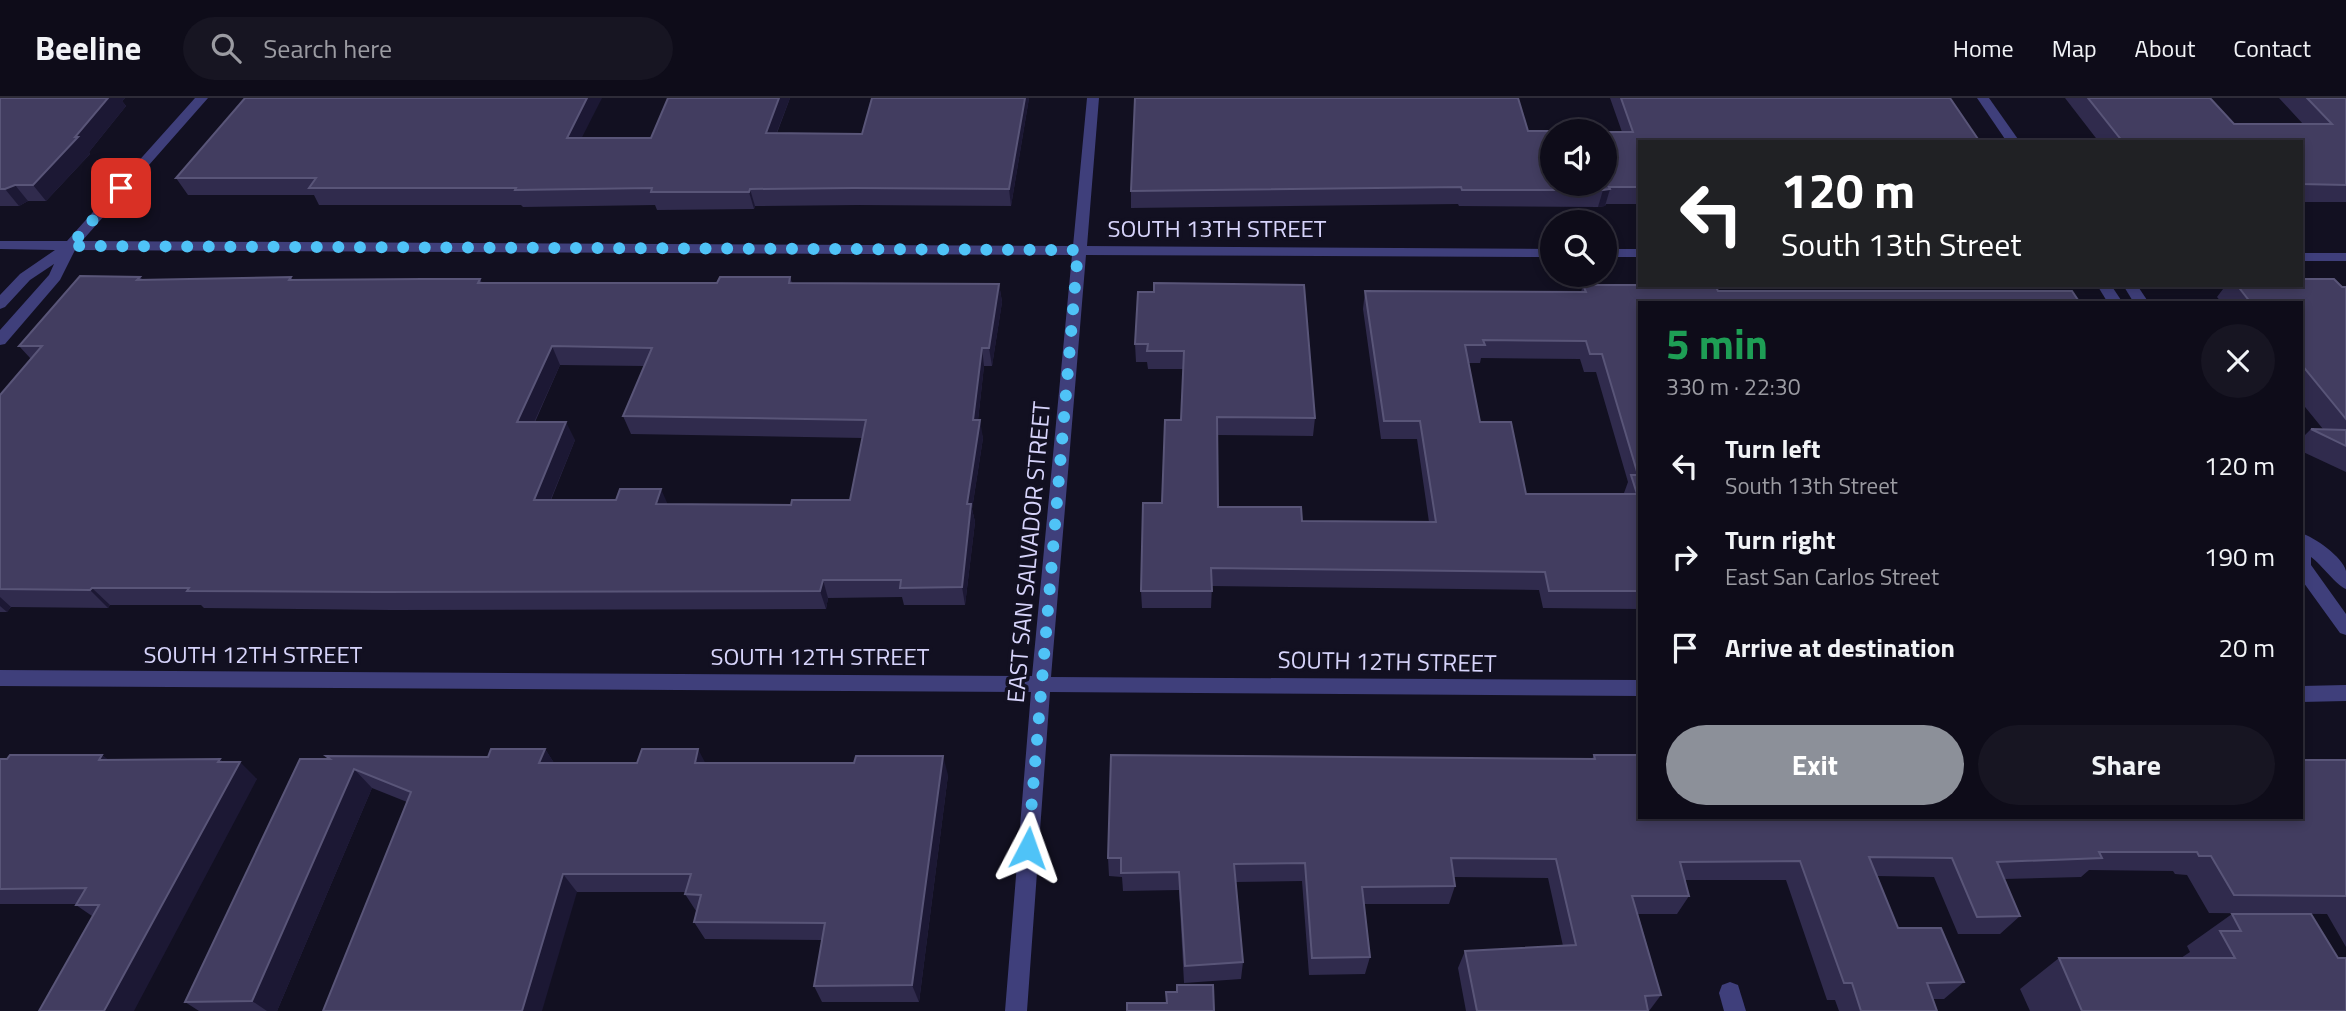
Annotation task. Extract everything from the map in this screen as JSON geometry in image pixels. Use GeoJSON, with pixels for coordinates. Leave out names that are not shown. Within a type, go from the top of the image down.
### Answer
{"type":"FeatureCollection","features":[{"type":"Feature","properties":{"kind":"street"},"geometry":{"type":"LineString","coordinates":[[0,304],[25,277],[70,246],[202,98]]}},
{"type":"Feature","properties":{"kind":"street","name":"EAST SAN SALVADOR STREET"},"geometry":{"type":"LineString","coordinates":[[1016,1011],[1041,682],[1093,98]]}},
{"type":"Feature","properties":{"kind":"street"},"geometry":{"type":"LineString","coordinates":[[1983,98],[2013,140]]}},
{"type":"Feature","properties":{"kind":"street","name":"SOUTH 13TH STREET"},"geometry":{"type":"LineString","coordinates":[[0,245],[1540,253]]}},
{"type":"Feature","properties":{"kind":"street"},"geometry":{"type":"LineString","coordinates":[[0,340],[55,277],[70,246]]}},
{"type":"Feature","properties":{"kind":"street"},"geometry":{"type":"LineString","coordinates":[[1617,253],[1638,253]]}},
{"type":"Feature","properties":{"kind":"street"},"geometry":{"type":"LineString","coordinates":[[2303,257],[2346,257]]}},
{"type":"Feature","properties":{"kind":"street"},"geometry":{"type":"LineString","coordinates":[[2303,541],[2333,564],[2346,582]]}},
{"type":"Feature","properties":{"kind":"street"},"geometry":{"type":"LineString","coordinates":[[2303,567],[2346,628]]}},
{"type":"Feature","properties":{"kind":"street","name":"SOUTH 12TH STREET"},"geometry":{"type":"LineString","coordinates":[[0,678],[1041,682],[1638,688]]}},
{"type":"Feature","properties":{"kind":"street"},"geometry":{"type":"LineString","coordinates":[[2303,694],[2346,693]]}},
{"type":"Feature","properties":{"kind":"building"},"geometry":{"type":"Polygon","coordinates":[[[0,98],[108,98],[75,137],[78,137],[33,185],[15,185],[0,189],[0,98]]]}},
{"type":"Feature","properties":{"kind":"building"},"geometry":{"type":"Polygon","coordinates":[[[245,98],[587,98],[567,138],[651,138],[668,98],[779,98],[766,133],[862,134],[872,98],[1025,98],[1009,189],[854,188],[651,192],[652,188],[309,188],[316,178],[176,178],[245,98]]]}},
{"type":"Feature","properties":{"kind":"building"},"geometry":{"type":"Polygon","coordinates":[[[1135,98],[1518,98],[1528,131],[1540,131],[1540,190],[1462,190],[1461,187],[1131,191],[1135,98]]]}},
{"type":"Feature","properties":{"kind":"building"},"geometry":{"type":"Polygon","coordinates":[[[1621,98],[1950,98],[1979,140],[1638,140],[1638,187],[1617,187],[1617,132],[1633,132],[1621,98]]]}},
{"type":"Feature","properties":{"kind":"building"},"geometry":{"type":"Polygon","coordinates":[[[2088,98],[2210,98],[2234,124],[2332,124],[2307,98],[2346,98],[2346,185],[2303,184],[2303,140],[2121,140],[2088,98]]]}},
{"type":"Feature","properties":{"kind":"building"},"geometry":{"type":"Polygon","coordinates":[[[80,276],[140,277],[137,280],[291,277],[289,280],[480,279],[478,283],[717,283],[720,277],[790,277],[789,283],[999,284],[989,348],[982,348],[973,420],[980,420],[967,504],[971,504],[962,587],[900,588],[901,580],[823,580],[820,591],[0,589],[0,395],[42,346],[19,346],[80,276]],[[552,346],[517,422],[566,422],[534,500],[616,500],[620,489],[661,489],[656,504],[791,505],[792,500],[850,500],[866,420],[623,416],[652,348],[552,346]]]}},
{"type":"Feature","properties":{"kind":"building"},"geometry":{"type":"Polygon","coordinates":[[[2303,279],[2334,279],[2342,287],[2346,287],[2346,419],[2303,366],[2303,301],[2249,301],[2239,287],[2303,287],[2303,279]]]}},
{"type":"Feature","properties":{"kind":"building"},"geometry":{"type":"Polygon","coordinates":[[[1154,283],[1304,285],[1315,418],[1217,417],[1218,507],[1301,507],[1302,521],[1436,522],[1420,421],[1384,421],[1365,291],[1586,292],[1584,287],[1638,285],[1716,287],[1718,291],[2072,291],[2079,301],[1638,301],[1638,475],[1638,591],[1549,591],[1545,572],[1211,568],[1212,591],[1141,591],[1143,503],[1162,503],[1165,420],[1181,420],[1184,351],[1147,351],[1148,344],[1135,344],[1138,292],[1154,292],[1154,283]],[[1483,340],[1485,345],[1465,345],[1480,422],[1511,422],[1526,494],[1637,494],[1631,475],[1638,475],[1602,354],[1590,354],[1586,341],[1483,340]]]}},
{"type":"Feature","properties":{"kind":"building"},"geometry":{"type":"Polygon","coordinates":[[[2311,429],[2346,430],[2346,446],[2311,429]]]}},
{"type":"Feature","properties":{"kind":"building"},"geometry":{"type":"Polygon","coordinates":[[[491,749],[545,749],[539,763],[637,763],[642,749],[698,749],[695,763],[854,763],[856,756],[943,756],[912,985],[814,986],[825,923],[694,922],[701,895],[685,894],[691,874],[563,874],[522,1011],[323,1011],[411,792],[354,769],[252,1001],[185,1002],[300,759],[330,759],[326,756],[488,757],[491,749]]]}},
{"type":"Feature","properties":{"kind":"building"},"geometry":{"type":"Polygon","coordinates":[[[10,755],[102,755],[99,760],[220,759],[218,762],[240,762],[104,1011],[39,1011],[99,905],[76,905],[86,888],[0,889],[0,759],[7,759],[10,755]]]}},
{"type":"Feature","properties":{"kind":"building"},"geometry":{"type":"Polygon","coordinates":[[[1111,755],[1595,759],[1594,755],[1638,755],[1638,819],[2303,819],[2303,760],[2346,760],[2346,896],[2234,895],[2211,856],[2199,856],[2197,852],[2099,852],[2102,858],[1997,862],[2020,916],[1977,917],[1952,858],[1869,857],[1898,928],[1941,928],[1964,982],[1927,983],[1937,1011],[1861,1011],[1852,983],[1844,983],[1800,861],[1680,862],[1689,896],[1632,896],[1661,995],[1645,996],[1648,1011],[1477,1011],[1465,951],[1576,945],[1556,859],[1451,858],[1455,886],[1362,887],[1370,957],[1312,958],[1305,863],[1234,864],[1243,962],[1185,966],[1179,872],[1121,873],[1121,858],[1108,858],[1111,755]]]}},
{"type":"Feature","properties":{"kind":"building"},"geometry":{"type":"Polygon","coordinates":[[[2232,914],[2311,914],[2338,958],[2346,958],[2346,1011],[2082,1011],[2059,958],[2235,958],[2220,931],[2241,931],[2232,914]]]}},
{"type":"Feature","properties":{"kind":"building"},"geometry":{"type":"Polygon","coordinates":[[[1177,985],[1213,985],[1214,1011],[1127,1011],[1127,1003],[1167,1003],[1166,992],[1177,992],[1177,985]]]}},
{"type":"Feature","properties":{"kind":"route"},"geometry":{"type":"LineString","coordinates":[[121,188],[70,246],[1078,250],[1028,848]]}}]}
